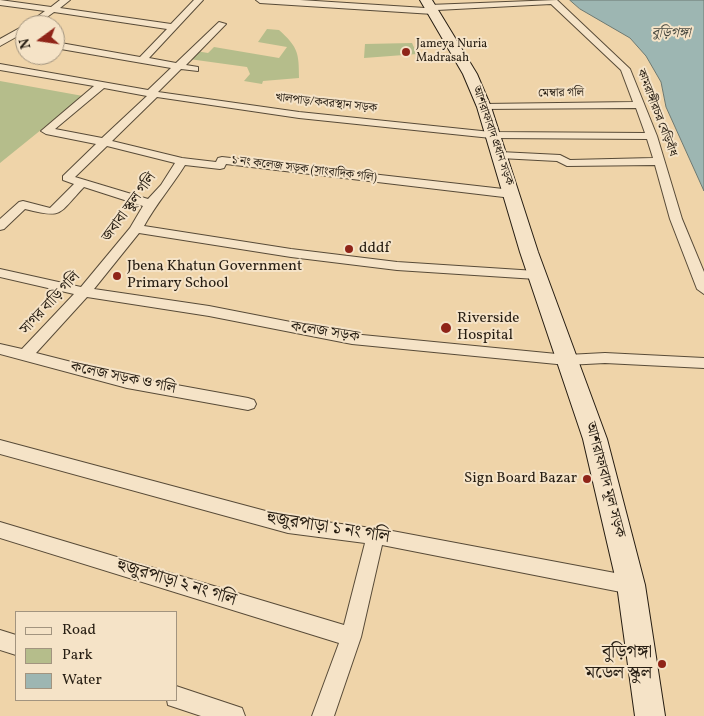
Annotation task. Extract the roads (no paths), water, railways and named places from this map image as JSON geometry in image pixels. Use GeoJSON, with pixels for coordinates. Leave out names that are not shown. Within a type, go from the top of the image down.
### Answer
{"type":"FeatureCollection","features":[{"type":"Feature","properties":{"kind":"street"},"geometry":{"type":"LineString","coordinates":[[45,15],[66,0]]}},
{"type":"Feature","properties":{"kind":"street"},"geometry":{"type":"LineString","coordinates":[[147,60],[176,24],[199,0]]}},
{"type":"Feature","properties":{"kind":"street"},"geometry":{"type":"LineString","coordinates":[[260,0],[429,6],[552,0]]}},
{"type":"Feature","properties":{"kind":"street","name":"কামরাঙ্গীরচর বেড়িবাঁধ"},"geometry":{"type":"LineString","coordinates":[[552,0],[625,69],[652,136],[676,219],[704,289]]}},
{"type":"Feature","properties":{"kind":"street"},"geometry":{"type":"LineString","coordinates":[[0,2],[176,24]]}},
{"type":"Feature","properties":{"kind":"street","name":"আশরাফাবাদ প্রধান সড়ক"},"geometry":{"type":"LineString","coordinates":[[429,6],[470,74],[484,108],[491,135],[500,155],[512,194],[528,252]]}},
{"type":"Feature","properties":{"kind":"street"},"geometry":{"type":"LineString","coordinates":[[150,204],[67,178],[152,94],[178,65],[222,24]]}},
{"type":"Feature","properties":{"kind":"street"},"geometry":{"type":"LineString","coordinates":[[0,43],[5,37]]}},
{"type":"Feature","properties":{"kind":"street"},"geometry":{"type":"LineString","coordinates":[[65,47],[195,69]]}},
{"type":"Feature","properties":{"kind":"street"},"geometry":{"type":"LineString","coordinates":[[147,60],[162,61]]}},
{"type":"Feature","properties":{"kind":"street","name":"খালপাড়/কবরস্থান সড়ক"},"geometry":{"type":"LineString","coordinates":[[0,67],[101,86],[299,115],[491,135],[652,136]]}},
{"type":"Feature","properties":{"kind":"street","name":"১ নং কলেজ সড়ক (সাংবাদিক গলি)"},"geometry":{"type":"LineString","coordinates":[[101,86],[45,130],[182,161],[220,166],[222,160],[512,194]]}},
{"type":"Feature","properties":{"kind":"street","name":"মেম্বার গলি"},"geometry":{"type":"LineString","coordinates":[[484,108],[640,105]]}},
{"type":"Feature","properties":{"kind":"street"},"geometry":{"type":"LineString","coordinates":[[500,155],[560,158],[567,163],[660,161]]}},
{"type":"Feature","properties":{"kind":"street","name":"জবাবা স্কুল গলি"},"geometry":{"type":"LineString","coordinates":[[102,272],[136,229],[150,204],[166,187],[182,161]]}},
{"type":"Feature","properties":{"kind":"street"},"geometry":{"type":"LineString","coordinates":[[0,226],[23,205],[46,212],[54,211],[81,183]]}},
{"type":"Feature","properties":{"kind":"street"},"geometry":{"type":"LineString","coordinates":[[136,229],[275,251],[397,266],[536,275]]}},
{"type":"Feature","properties":{"kind":"street","name":"আশরাফাবাদ মূল সড়ক"},"geometry":{"type":"LineString","coordinates":[[528,252],[595,440],[631,585],[650,716]]}},
{"type":"Feature","properties":{"kind":"street","name":"সাগর বাড়ি গলি"},"geometry":{"type":"LineString","coordinates":[[24,357],[102,272]]}},
{"type":"Feature","properties":{"kind":"street","name":"কলেজ সড়ক"},"geometry":{"type":"LineString","coordinates":[[0,273],[85,292],[209,312],[352,339],[567,360],[605,358],[704,363]]}},
{"type":"Feature","properties":{"kind":"street","name":"কলেজ সড়ক ও গলি"},"geometry":{"type":"LineString","coordinates":[[0,349],[24,357],[127,382],[248,404]]}},
{"type":"Feature","properties":{"kind":"street","name":"হুজুরপাড়া ১ নং গলি"},"geometry":{"type":"LineString","coordinates":[[0,447],[288,525],[387,538],[631,585]]}},
{"type":"Feature","properties":{"kind":"street","name":"হুজুরপাড়া ২ নং গলি"},"geometry":{"type":"LineString","coordinates":[[0,530],[352,637]]}},
{"type":"Feature","properties":{"kind":"street"},"geometry":{"type":"LineString","coordinates":[[323,716],[352,637],[376,538]]}},
{"type":"Feature","properties":{"kind":"street"},"geometry":{"type":"LineString","coordinates":[[0,640],[15,645]]}},
{"type":"Feature","properties":{"kind":"street"},"geometry":{"type":"LineString","coordinates":[[178,698],[234,716]]}},
{"type":"Feature","properties":{"kind":"water","name":"বুড়িগঙ্গা"},"geometry":{"type":"Polygon","coordinates":[[[570,0],[704,0],[704,191],[666,107],[661,82],[646,56],[630,38],[580,9],[570,0]]]}},
{"type":"Feature","properties":{"kind":"place","name":"Jameya Nuria Madrasah"},"geometry":{"type":"Point","coordinates":[406,52]}},
{"type":"Feature","properties":{"kind":"place","name":"dddf"},"geometry":{"type":"Point","coordinates":[349,249]}},
{"type":"Feature","properties":{"kind":"place","name":"Jbena Khatun Government Primary School"},"geometry":{"type":"Point","coordinates":[117,276]}},
{"type":"Feature","properties":{"kind":"place","name":"Riverside Hospital"},"geometry":{"type":"Point","coordinates":[446,328]}},
{"type":"Feature","properties":{"kind":"place","name":"Sign Board Bazar"},"geometry":{"type":"Point","coordinates":[587,479]}},
{"type":"Feature","properties":{"kind":"place","name":"বুড়িগঙ্গা মডেল স্কুল"},"geometry":{"type":"Point","coordinates":[662,664]}}]}
